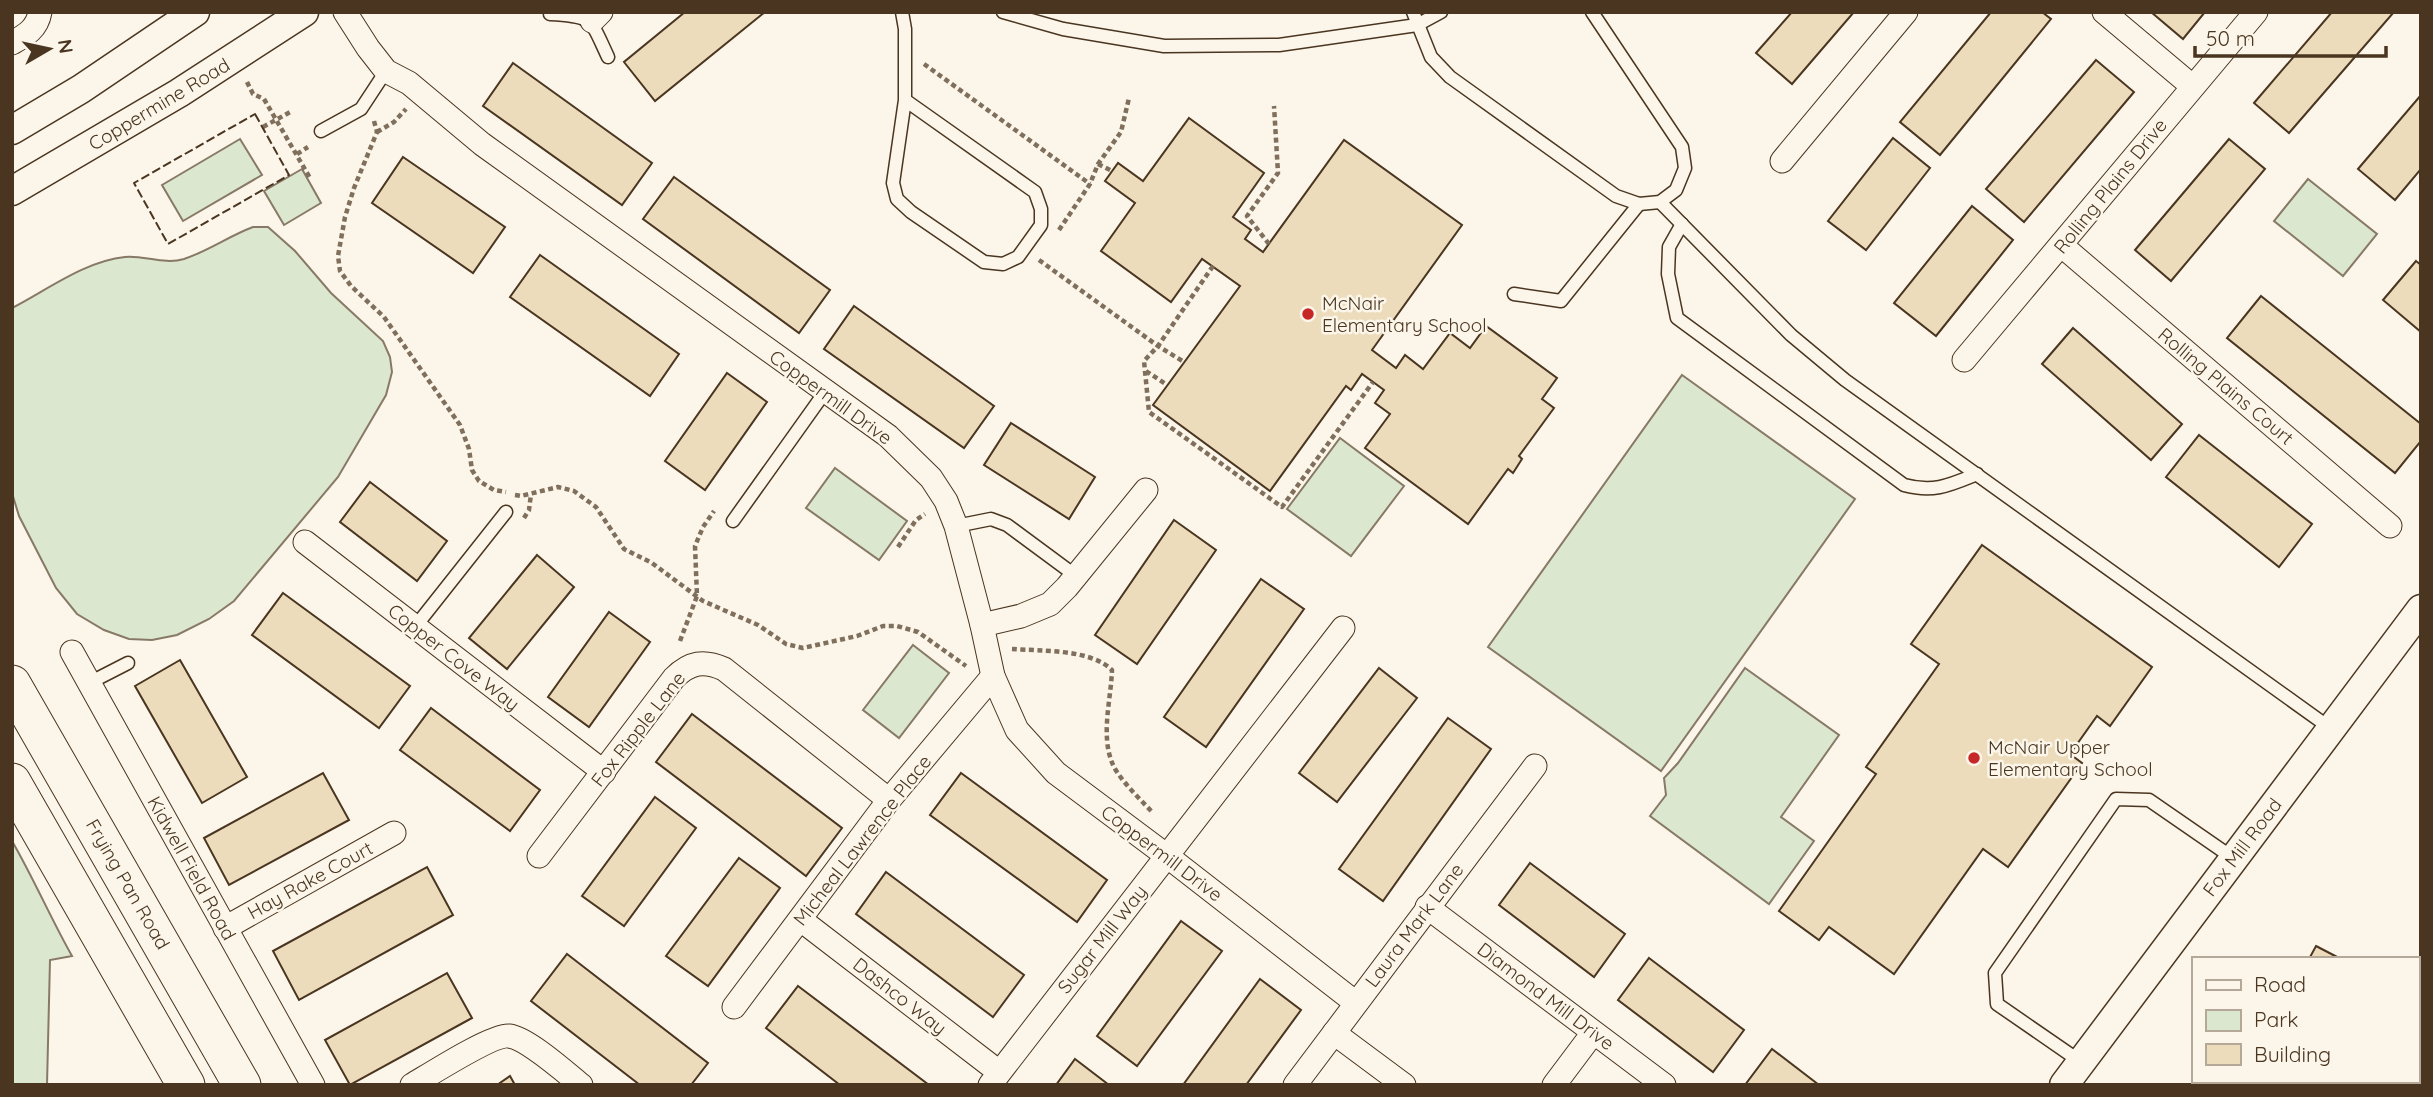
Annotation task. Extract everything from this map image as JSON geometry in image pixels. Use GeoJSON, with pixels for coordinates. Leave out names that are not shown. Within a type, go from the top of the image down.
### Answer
{"type":"FeatureCollection","features":[{"type":"Feature","properties":{"kind":"main road","name":"Frying Pan Road"},"geometry":{"type":"LineString","coordinates":[[12,684],[242,1085]]}},
{"type":"Feature","properties":{"kind":"main road"},"geometry":{"type":"LineString","coordinates":[[12,782],[186,1085]]}},
{"type":"Feature","properties":{"kind":"street"},"geometry":{"type":"LineString","coordinates":[[12,43],[26,35],[38,23],[40,12]]}},
{"type":"Feature","properties":{"kind":"street"},"geometry":{"type":"LineString","coordinates":[[12,130],[81,89],[195,12]]}},
{"type":"Feature","properties":{"kind":"street","name":"Coppermine Road"},"geometry":{"type":"LineString","coordinates":[[12,191],[179,93],[304,12]]}},
{"type":"Feature","properties":{"kind":"street","name":"Coppermill Drive"},"geometry":{"type":"LineString","coordinates":[[345,12],[386,71],[409,83],[482,144],[888,436],[931,478],[946,501],[956,526],[993,676],[1017,730],[1056,774],[1174,847],[1356,1003]]}},
{"type":"Feature","properties":{"kind":"street"},"geometry":{"type":"LineString","coordinates":[[1782,161],[1906,12]]}},
{"type":"Feature","properties":{"kind":"street"},"geometry":{"type":"LineString","coordinates":[[2104,12],[2192,86]]}},
{"type":"Feature","properties":{"kind":"street","name":"Rolling Plains Drive"},"geometry":{"type":"LineString","coordinates":[[1964,360],[2256,12]]}},
{"type":"Feature","properties":{"kind":"street","name":"Rolling Plains Court"},"geometry":{"type":"LineString","coordinates":[[2061,246],[2390,526]]}},
{"type":"Feature","properties":{"kind":"street"},"geometry":{"type":"LineString","coordinates":[[984,635],[1050,604],[1146,490]]}},
{"type":"Feature","properties":{"kind":"street","name":"Copper Cove Way"},"geometry":{"type":"LineString","coordinates":[[305,542],[604,772]]}},
{"type":"Feature","properties":{"kind":"street","name":"Fox Mill Road"},"geometry":{"type":"LineString","coordinates":[[2064,1085],[2421,609]]}},
{"type":"Feature","properties":{"kind":"street","name":"Sugar Mill Way"},"geometry":{"type":"LineString","coordinates":[[994,1078],[1343,628]]}},
{"type":"Feature","properties":{"kind":"street","name":"Kidwell Field Road"},"geometry":{"type":"LineString","coordinates":[[72,652],[313,1085]]}},
{"type":"Feature","properties":{"kind":"street","name":"Fox Ripple Lane"},"geometry":{"type":"LineString","coordinates":[[539,856],[684,668],[697,663],[711,663],[724,669],[889,800]]}},
{"type":"Feature","properties":{"kind":"street","name":"Micheal Lawrence Place"},"geometry":{"type":"LineString","coordinates":[[734,1007],[889,800],[993,676]]}},
{"type":"Feature","properties":{"kind":"street","name":"Laura Mark Lane"},"geometry":{"type":"LineString","coordinates":[[1295,1085],[1535,766]]}},
{"type":"Feature","properties":{"kind":"street","name":"Hay Rake Court"},"geometry":{"type":"LineString","coordinates":[[225,928],[394,833]]}},
{"type":"Feature","properties":{"kind":"street","name":"Diamond Mill Drive"},"geometry":{"type":"LineString","coordinates":[[1427,907],[1664,1085]]}},
{"type":"Feature","properties":{"kind":"street","name":"Dashco Way"},"geometry":{"type":"LineString","coordinates":[[801,920],[994,1078]]}},
{"type":"Feature","properties":{"kind":"street"},"geometry":{"type":"LineString","coordinates":[[1334,1033],[1404,1085]]}},
{"type":"Feature","properties":{"kind":"street"},"geometry":{"type":"LineString","coordinates":[[1554,1085],[1593,1033]]}},
{"type":"Feature","properties":{"kind":"street"},"geometry":{"type":"LineString","coordinates":[[412,1085],[489,1041],[507,1035],[523,1041],[581,1085]]}},
{"type":"Feature","properties":{"kind":"lane"},"geometry":{"type":"LineString","coordinates":[[902,12],[905,29],[905,100],[893,183],[897,199],[911,212],[984,262],[1003,264],[1018,257],[1041,225],[1041,209],[1035,192],[905,100]]}},
{"type":"Feature","properties":{"kind":"lane"},"geometry":{"type":"LineString","coordinates":[[1003,12],[1063,29],[1164,46],[1279,44],[1441,12]]}},
{"type":"Feature","properties":{"kind":"lane"},"geometry":{"type":"LineString","coordinates":[[1415,18],[1431,57],[1450,76],[1616,196],[1639,204],[1660,202],[1676,190],[1685,168],[1682,147],[1592,12]]}},
{"type":"Feature","properties":{"kind":"lane"},"geometry":{"type":"LineString","coordinates":[[550,14],[596,17],[608,57]]}},
{"type":"Feature","properties":{"kind":"lane"},"geometry":{"type":"LineString","coordinates":[[321,131],[361,109],[386,71]]}},
{"type":"Feature","properties":{"kind":"lane"},"geometry":{"type":"LineString","coordinates":[[1660,202],[1791,335],[1845,380],[2330,728]]}},
{"type":"Feature","properties":{"kind":"lane"},"geometry":{"type":"LineString","coordinates":[[1514,294],[1561,301],[1639,204]]}},
{"type":"Feature","properties":{"kind":"lane"},"geometry":{"type":"LineString","coordinates":[[1682,224],[1669,247],[1668,274],[1677,318],[1905,485],[1920,489],[1945,487],[1977,474]]}},
{"type":"Feature","properties":{"kind":"lane"},"geometry":{"type":"LineString","coordinates":[[733,521],[825,392]]}},
{"type":"Feature","properties":{"kind":"lane"},"geometry":{"type":"LineString","coordinates":[[415,627],[506,512]]}},
{"type":"Feature","properties":{"kind":"lane"},"geometry":{"type":"LineString","coordinates":[[956,526],[991,519],[1007,525],[1076,576]]}},
{"type":"Feature","properties":{"kind":"lane"},"geometry":{"type":"LineString","coordinates":[[89,682],[128,663]]}},
{"type":"Feature","properties":{"kind":"lane"},"geometry":{"type":"LineString","coordinates":[[2081,1062],[1997,1004],[1995,973],[2116,799],[2149,800],[2234,858]]}},
{"type":"Feature","properties":{"kind":"path"},"geometry":{"type":"LineString","coordinates":[[923,63],[1090,184]]}},
{"type":"Feature","properties":{"kind":"path"},"geometry":{"type":"LineString","coordinates":[[247,82],[253,94],[264,99],[310,178]]}},
{"type":"Feature","properties":{"kind":"path"},"geometry":{"type":"LineString","coordinates":[[420,92],[394,122],[377,132],[345,216],[338,256],[340,271],[351,286],[384,317],[460,425],[469,449],[472,470],[480,481],[495,490],[521,496],[558,486],[573,491],[596,507],[625,548],[652,563],[697,596],[758,625],[786,644],[803,648],[857,636],[883,626],[897,626],[918,632],[967,666]]}},
{"type":"Feature","properties":{"kind":"path"},"geometry":{"type":"LineString","coordinates":[[1269,244],[1247,216],[1278,173],[1274,106]]}},
{"type":"Feature","properties":{"kind":"path"},"geometry":{"type":"LineString","coordinates":[[262,127],[292,111]]}},
{"type":"Feature","properties":{"kind":"path"},"geometry":{"type":"LineString","coordinates":[[373,118],[377,132]]}},
{"type":"Feature","properties":{"kind":"path"},"geometry":{"type":"LineString","coordinates":[[297,154],[308,147]]}},
{"type":"Feature","properties":{"kind":"path"},"geometry":{"type":"LineString","coordinates":[[1098,164],[1112,171]]}},
{"type":"Feature","properties":{"kind":"path"},"geometry":{"type":"LineString","coordinates":[[1039,260],[1158,346],[1185,362]]}},
{"type":"Feature","properties":{"kind":"path"},"geometry":{"type":"LineString","coordinates":[[1213,266],[1158,346],[1144,361],[1149,412],[1282,507],[1373,382]]}},
{"type":"Feature","properties":{"kind":"path"},"geometry":{"type":"LineString","coordinates":[[1145,370],[1167,385]]}},
{"type":"Feature","properties":{"kind":"path"},"geometry":{"type":"LineString","coordinates":[[522,522],[529,510],[531,494]]}},
{"type":"Feature","properties":{"kind":"path"},"geometry":{"type":"LineString","coordinates":[[680,641],[697,596],[695,546],[714,511]]}},
{"type":"Feature","properties":{"kind":"path"},"geometry":{"type":"LineString","coordinates":[[898,547],[916,520],[925,514]]}},
{"type":"Feature","properties":{"kind":"path"},"geometry":{"type":"LineString","coordinates":[[984,635],[1091,657],[1104,662],[1112,670],[1107,722],[1111,758],[1117,771],[1164,826],[1174,847]]}},
{"type":"Feature","properties":{"kind":"green space"},"geometry":{"type":"Polygon","coordinates":[[[240,139],[262,175],[183,221],[162,185],[240,139]]]}},
{"type":"Feature","properties":{"kind":"green space"},"geometry":{"type":"Polygon","coordinates":[[[302,169],[321,203],[284,225],[264,191],[302,169]]]}},
{"type":"Feature","properties":{"kind":"green space"},"geometry":{"type":"Polygon","coordinates":[[[2308,179],[2377,234],[2343,276],[2274,221],[2308,179]]]}},
{"type":"Feature","properties":{"kind":"green space"},"geometry":{"type":"Polygon","coordinates":[[[253,227],[268,227],[295,251],[331,293],[383,341],[390,357],[392,372],[386,395],[338,477],[234,601],[209,619],[177,635],[152,640],[129,639],[104,630],[77,614],[56,588],[19,516],[12,493],[12,308],[95,264],[125,257],[177,261],[253,227]]]}},
{"type":"Feature","properties":{"kind":"green space"},"geometry":{"type":"Polygon","coordinates":[[[1682,375],[1855,499],[1661,771],[1488,647],[1682,375]]]}},
{"type":"Feature","properties":{"kind":"green space"},"geometry":{"type":"Polygon","coordinates":[[[1340,438],[1404,486],[1351,556],[1287,509],[1340,438]]]}},
{"type":"Feature","properties":{"kind":"green space"},"geometry":{"type":"Polygon","coordinates":[[[835,468],[907,521],[879,560],[806,508],[835,468]]]}},
{"type":"Feature","properties":{"kind":"green space"},"geometry":{"type":"Polygon","coordinates":[[[913,645],[949,673],[899,738],[863,710],[913,645]]]}},
{"type":"Feature","properties":{"kind":"green space"},"geometry":{"type":"Polygon","coordinates":[[[1745,668],[1839,735],[1781,817],[1814,841],[1769,904],[1650,816],[1666,795],[1664,778],[1678,763],[1745,668]]]}},
{"type":"Feature","properties":{"kind":"green space"},"geometry":{"type":"Polygon","coordinates":[[[12,841],[72,956],[50,960],[47,1085],[12,1085],[12,841]]]}},
{"type":"Feature","properties":{"kind":"building"},"geometry":{"type":"Polygon","coordinates":[[[685,12],[765,12],[655,101],[624,62],[685,12]]]}},
{"type":"Feature","properties":{"kind":"building"},"geometry":{"type":"Polygon","coordinates":[[[1792,12],[1854,12],[1792,84],[1756,53],[1792,12]]]}},
{"type":"Feature","properties":{"kind":"building"},"geometry":{"type":"Polygon","coordinates":[[[1991,12],[2042,12],[2051,19],[1940,155],[1900,122],[1991,12]]]}},
{"type":"Feature","properties":{"kind":"building"},"geometry":{"type":"Polygon","coordinates":[[[2151,12],[2205,12],[2183,39],[2151,12]]]}},
{"type":"Feature","properties":{"kind":"building"},"geometry":{"type":"Polygon","coordinates":[[[2332,12],[2394,12],[2289,133],[2254,103],[2332,12]]]}},
{"type":"Feature","properties":{"kind":"building"},"geometry":{"type":"Polygon","coordinates":[[[2096,60],[2134,92],[2024,222],[1986,189],[2096,60]]]}},
{"type":"Feature","properties":{"kind":"building"},"geometry":{"type":"Polygon","coordinates":[[[513,63],[652,163],[622,205],[483,106],[513,63]]]}},
{"type":"Feature","properties":{"kind":"building"},"geometry":{"type":"Polygon","coordinates":[[[2421,95],[2421,169],[2395,200],[2358,169],[2421,95]]]}},
{"type":"Feature","properties":{"kind":"building","name":"McNair Elementary School"},"geometry":{"type":"Polygon","coordinates":[[[1189,118],[1264,173],[1233,217],[1251,230],[1245,239],[1263,252],[1344,140],[1462,225],[1372,350],[1396,368],[1405,355],[1423,369],[1450,333],[1470,348],[1486,326],[1557,378],[1542,399],[1554,408],[1519,456],[1522,459],[1513,473],[1508,469],[1468,524],[1365,448],[1390,414],[1375,403],[1384,390],[1362,374],[1351,390],[1346,386],[1270,491],[1153,405],[1240,286],[1202,259],[1171,302],[1101,251],[1135,203],[1105,181],[1118,163],[1143,181],[1189,118]]]}},
{"type":"Feature","properties":{"kind":"building"},"geometry":{"type":"Polygon","coordinates":[[[1893,138],[1930,168],[1866,250],[1828,221],[1893,138]]]}},
{"type":"Feature","properties":{"kind":"building"},"geometry":{"type":"Polygon","coordinates":[[[2229,139],[2265,169],[2171,281],[2135,250],[2229,139]]]}},
{"type":"Feature","properties":{"kind":"building"},"geometry":{"type":"Polygon","coordinates":[[[403,157],[505,227],[473,273],[372,203],[403,157]]]}},
{"type":"Feature","properties":{"kind":"building"},"geometry":{"type":"Polygon","coordinates":[[[674,177],[830,290],[799,333],[643,219],[674,177]]]}},
{"type":"Feature","properties":{"kind":"building"},"geometry":{"type":"Polygon","coordinates":[[[1972,206],[2013,240],[1936,336],[1894,303],[1972,206]]]}},
{"type":"Feature","properties":{"kind":"building"},"geometry":{"type":"Polygon","coordinates":[[[540,255],[679,354],[650,396],[510,297],[540,255]]]}},
{"type":"Feature","properties":{"kind":"building"},"geometry":{"type":"Polygon","coordinates":[[[2416,261],[2421,265],[2421,332],[2383,300],[2416,261]]]}},
{"type":"Feature","properties":{"kind":"building"},"geometry":{"type":"Polygon","coordinates":[[[2261,296],[2421,424],[2421,441],[2395,473],[2227,338],[2261,296]]]}},
{"type":"Feature","properties":{"kind":"building"},"geometry":{"type":"Polygon","coordinates":[[[854,306],[994,406],[964,448],[824,349],[854,306]]]}},
{"type":"Feature","properties":{"kind":"building"},"geometry":{"type":"Polygon","coordinates":[[[2073,328],[2182,424],[2151,460],[2042,364],[2073,328]]]}},
{"type":"Feature","properties":{"kind":"building"},"geometry":{"type":"Polygon","coordinates":[[[727,373],[767,402],[705,490],[665,461],[727,373]]]}},
{"type":"Feature","properties":{"kind":"building"},"geometry":{"type":"Polygon","coordinates":[[[1011,423],[1095,477],[1069,519],[984,465],[1011,423]]]}},
{"type":"Feature","properties":{"kind":"building"},"geometry":{"type":"Polygon","coordinates":[[[2199,435],[2312,524],[2279,567],[2166,477],[2199,435]]]}},
{"type":"Feature","properties":{"kind":"building"},"geometry":{"type":"Polygon","coordinates":[[[370,482],[447,541],[417,581],[340,522],[370,482]]]}},
{"type":"Feature","properties":{"kind":"building"},"geometry":{"type":"Polygon","coordinates":[[[1174,520],[1216,550],[1137,664],[1095,635],[1174,520]]]}},
{"type":"Feature","properties":{"kind":"building","name":"McNair Upper Elementary School"},"geometry":{"type":"Polygon","coordinates":[[[1982,545],[2152,667],[2110,726],[2097,716],[2070,754],[2082,763],[2008,867],[1983,849],[1894,974],[1829,927],[1819,940],[1779,911],[1876,774],[1866,767],[1939,664],[1911,644],[1982,545]]]}},
{"type":"Feature","properties":{"kind":"building"},"geometry":{"type":"Polygon","coordinates":[[[537,555],[574,587],[507,669],[469,638],[537,555]]]}},
{"type":"Feature","properties":{"kind":"building"},"geometry":{"type":"Polygon","coordinates":[[[1261,579],[1304,609],[1206,747],[1164,717],[1261,579]]]}},
{"type":"Feature","properties":{"kind":"building"},"geometry":{"type":"Polygon","coordinates":[[[283,593],[410,686],[379,728],[252,635],[283,593]]]}},
{"type":"Feature","properties":{"kind":"building"},"geometry":{"type":"Polygon","coordinates":[[[609,612],[650,642],[589,727],[548,697],[609,612]]]}},
{"type":"Feature","properties":{"kind":"building"},"geometry":{"type":"Polygon","coordinates":[[[180,660],[247,777],[202,803],[135,686],[180,660]]]}},
{"type":"Feature","properties":{"kind":"building"},"geometry":{"type":"Polygon","coordinates":[[[1379,668],[1417,698],[1337,802],[1299,773],[1379,668]]]}},
{"type":"Feature","properties":{"kind":"building"},"geometry":{"type":"Polygon","coordinates":[[[431,708],[540,790],[510,831],[400,750],[431,708]]]}},
{"type":"Feature","properties":{"kind":"building"},"geometry":{"type":"Polygon","coordinates":[[[692,714],[842,828],[806,876],[656,762],[692,714]]]}},
{"type":"Feature","properties":{"kind":"building"},"geometry":{"type":"Polygon","coordinates":[[[1448,718],[1491,749],[1383,901],[1339,869],[1448,718]]]}},
{"type":"Feature","properties":{"kind":"building"},"geometry":{"type":"Polygon","coordinates":[[[323,773],[349,820],[229,885],[204,838],[323,773]]]}},
{"type":"Feature","properties":{"kind":"building"},"geometry":{"type":"Polygon","coordinates":[[[961,773],[1107,880],[1077,922],[930,815],[961,773]]]}},
{"type":"Feature","properties":{"kind":"building"},"geometry":{"type":"Polygon","coordinates":[[[655,797],[696,828],[624,926],[582,896],[655,797]]]}},
{"type":"Feature","properties":{"kind":"building"},"geometry":{"type":"Polygon","coordinates":[[[739,858],[780,888],[708,986],[666,956],[739,858]]]}},
{"type":"Feature","properties":{"kind":"building"},"geometry":{"type":"Polygon","coordinates":[[[1530,863],[1625,934],[1594,977],[1499,905],[1530,863]]]}},
{"type":"Feature","properties":{"kind":"building"},"geometry":{"type":"Polygon","coordinates":[[[427,867],[453,915],[299,1000],[273,951],[427,867]]]}},
{"type":"Feature","properties":{"kind":"building"},"geometry":{"type":"Polygon","coordinates":[[[886,872],[1024,975],[993,1017],[856,914],[886,872]]]}},
{"type":"Feature","properties":{"kind":"building"},"geometry":{"type":"Polygon","coordinates":[[[1181,921],[1222,951],[1137,1066],[1097,1036],[1181,921]]]}},
{"type":"Feature","properties":{"kind":"building"},"geometry":{"type":"Polygon","coordinates":[[[2316,946],[2337,957],[2310,957],[2316,946]]]}},
{"type":"Feature","properties":{"kind":"building"},"geometry":{"type":"Polygon","coordinates":[[[567,954],[708,1063],[691,1085],[640,1085],[531,1001],[567,954]]]}},
{"type":"Feature","properties":{"kind":"building"},"geometry":{"type":"Polygon","coordinates":[[[1649,958],[1744,1030],[1713,1072],[1618,1000],[1649,958]]]}},
{"type":"Feature","properties":{"kind":"building"},"geometry":{"type":"Polygon","coordinates":[[[447,973],[472,1018],[350,1085],[325,1040],[447,973]]]}},
{"type":"Feature","properties":{"kind":"building"},"geometry":{"type":"Polygon","coordinates":[[[1260,979],[1301,1010],[1246,1085],[1183,1085],[1260,979]]]}},
{"type":"Feature","properties":{"kind":"building"},"geometry":{"type":"Polygon","coordinates":[[[798,986],[929,1085],[840,1085],[766,1028],[798,986]]]}},
{"type":"Feature","properties":{"kind":"building"},"geometry":{"type":"Polygon","coordinates":[[[2419,998],[2421,999],[2421,1075],[2419,1074],[2419,998]]]}},
{"type":"Feature","properties":{"kind":"building"},"geometry":{"type":"Polygon","coordinates":[[[1772,1049],[1819,1085],[1745,1085],[1772,1049]]]}},
{"type":"Feature","properties":{"kind":"building"},"geometry":{"type":"Polygon","coordinates":[[[1075,1059],[1109,1085],[1056,1085],[1075,1059]]]}},
{"type":"Feature","properties":{"kind":"building"},"geometry":{"type":"Polygon","coordinates":[[[510,1076],[515,1085],[497,1085],[510,1076]]]}},
{"type":"Feature","properties":{"kind":"fence"},"geometry":{"type":"LineString","coordinates":[[255,114],[289,175],[168,244],[134,183],[255,114]]}},
{"type":"Feature","properties":{"kind":"place","name":"McNair Elementary School"},"geometry":{"type":"Point","coordinates":[1308,314]}},
{"type":"Feature","properties":{"kind":"place","name":"McNair Upper Elementary School"},"geometry":{"type":"Point","coordinates":[1974,758]}}]}
